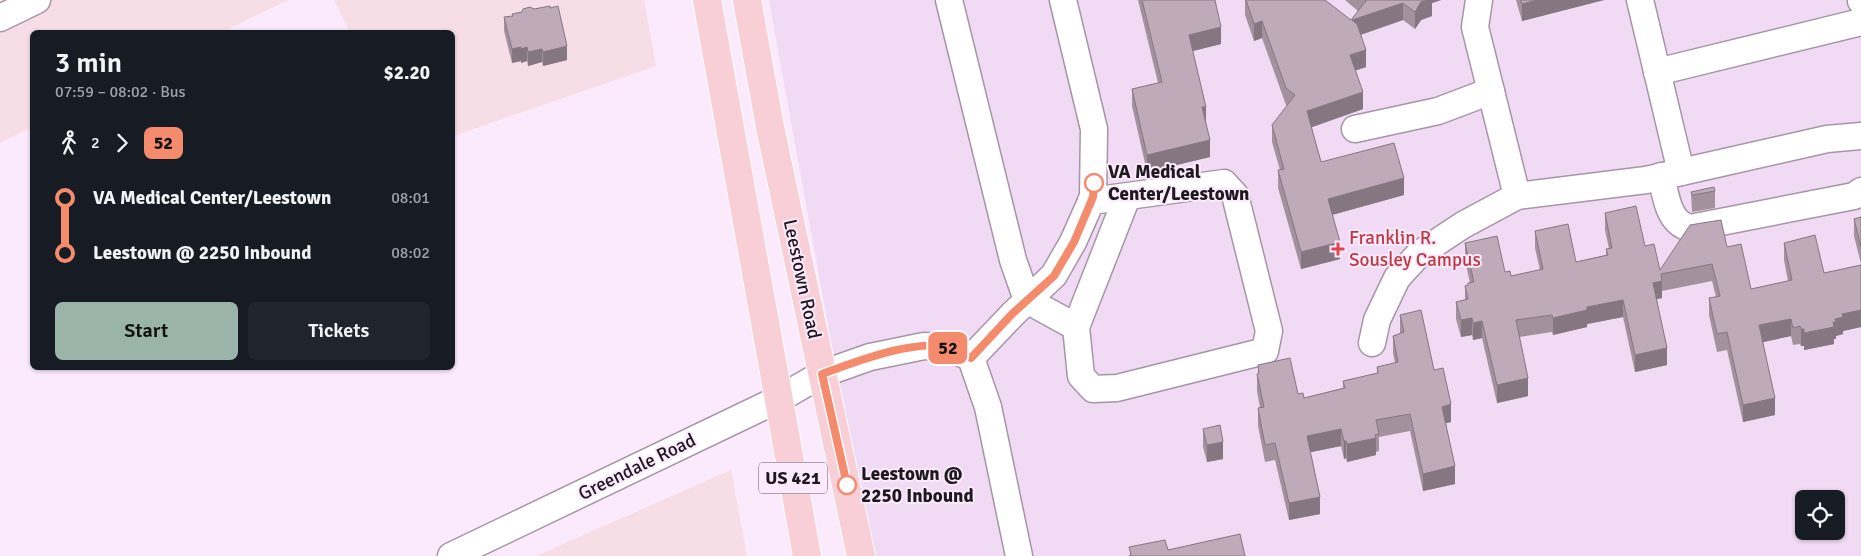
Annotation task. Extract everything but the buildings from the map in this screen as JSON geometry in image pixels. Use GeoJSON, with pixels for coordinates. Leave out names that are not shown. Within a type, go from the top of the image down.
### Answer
{"type":"FeatureCollection","features":[{"type":"Feature","properties":{"kind":"main road"},"geometry":{"type":"LineString","coordinates":[[707,0],[779,399]]}},
{"type":"Feature","properties":{"kind":"main road","name":"Leestown Road"},"geometry":{"type":"LineString","coordinates":[[747,0],[772,136],[862,556]]}},
{"type":"Feature","properties":{"kind":"main road","name":"US 421"},"geometry":{"type":"LineString","coordinates":[[779,399],[807,556]]}},
{"type":"Feature","properties":{"kind":"street"},"geometry":{"type":"LineString","coordinates":[[0,18],[37,0]]}},
{"type":"Feature","properties":{"kind":"street"},"geometry":{"type":"LineString","coordinates":[[949,0],[1013,260],[1027,300],[1076,327]]}},
{"type":"Feature","properties":{"kind":"street"},"geometry":{"type":"LineString","coordinates":[[1019,556],[988,407],[971,358],[1027,300],[1054,276],[1074,242],[1094,190],[1094,129],[1063,0]]}},
{"type":"Feature","properties":{"kind":"street"},"geometry":{"type":"LineString","coordinates":[[1479,0],[1475,27],[1517,196]]}},
{"type":"Feature","properties":{"kind":"street"},"geometry":{"type":"LineString","coordinates":[[1640,0],[1657,72],[1671,174],[1675,220],[1683,227],[1690,228],[1854,196],[1861,192]]}},
{"type":"Feature","properties":{"kind":"street"},"geometry":{"type":"LineString","coordinates":[[1657,72],[1861,22]]}},
{"type":"Feature","properties":{"kind":"street"},"geometry":{"type":"LineString","coordinates":[[1355,129],[1438,110],[1491,91]]}},
{"type":"Feature","properties":{"kind":"street"},"geometry":{"type":"LineString","coordinates":[[1372,343],[1377,320],[1397,278],[1419,254],[1462,225],[1517,196],[1671,174],[1826,138],[1861,136]]}},
{"type":"Feature","properties":{"kind":"street"},"geometry":{"type":"LineString","coordinates":[[1091,201],[1224,183],[1235,195],[1270,331],[1265,351],[1117,388],[1093,388],[1081,376],[1076,327],[1127,197]]}},
{"type":"Feature","properties":{"kind":"street","name":"Greendale Road"},"geometry":{"type":"LineString","coordinates":[[451,556],[779,399],[822,374],[870,357],[924,346],[950,348],[971,358]]}},
{"type":"Feature","properties":{"kind":"shaded area"},"geometry":{"type":"Polygon","coordinates":[[[0,0],[288,0],[226,30],[30,30],[30,128],[0,143],[0,0]]]}},
{"type":"Feature","properties":{"kind":"shaded area"},"geometry":{"type":"Polygon","coordinates":[[[334,0],[644,0],[656,66],[455,135],[455,30],[349,30],[334,0]]]}},
{"type":"Feature","properties":{"kind":"shaded area","name":"Franklin R. Sousley Campus"},"geometry":{"type":"Polygon","coordinates":[[[769,0],[1861,0],[1861,556],[870,556],[769,0]]]}},
{"type":"Feature","properties":{"kind":"shaded area"},"geometry":{"type":"Polygon","coordinates":[[[731,470],[747,556],[536,556],[731,470]]]}},
{"type":"Feature","properties":{"kind":"bus line","name":"52"},"geometry":{"type":"LineString","coordinates":[[847,485],[822,374],[870,357],[924,346],[950,348],[971,358],[1012,314],[1054,276],[1074,242],[1093,197],[1094,183]]}},
{"type":"Feature","properties":{"kind":"place","name":"VA Medical Center/Leestown"},"geometry":{"type":"Point","coordinates":[1094,183]}},
{"type":"Feature","properties":{"kind":"place","name":"Franklin R. Sousley Campus"},"geometry":{"type":"Point","coordinates":[1338,249]}},
{"type":"Feature","properties":{"kind":"place","name":"Leestown @ 2250 Inbound"},"geometry":{"type":"Point","coordinates":[847,485]}}]}
